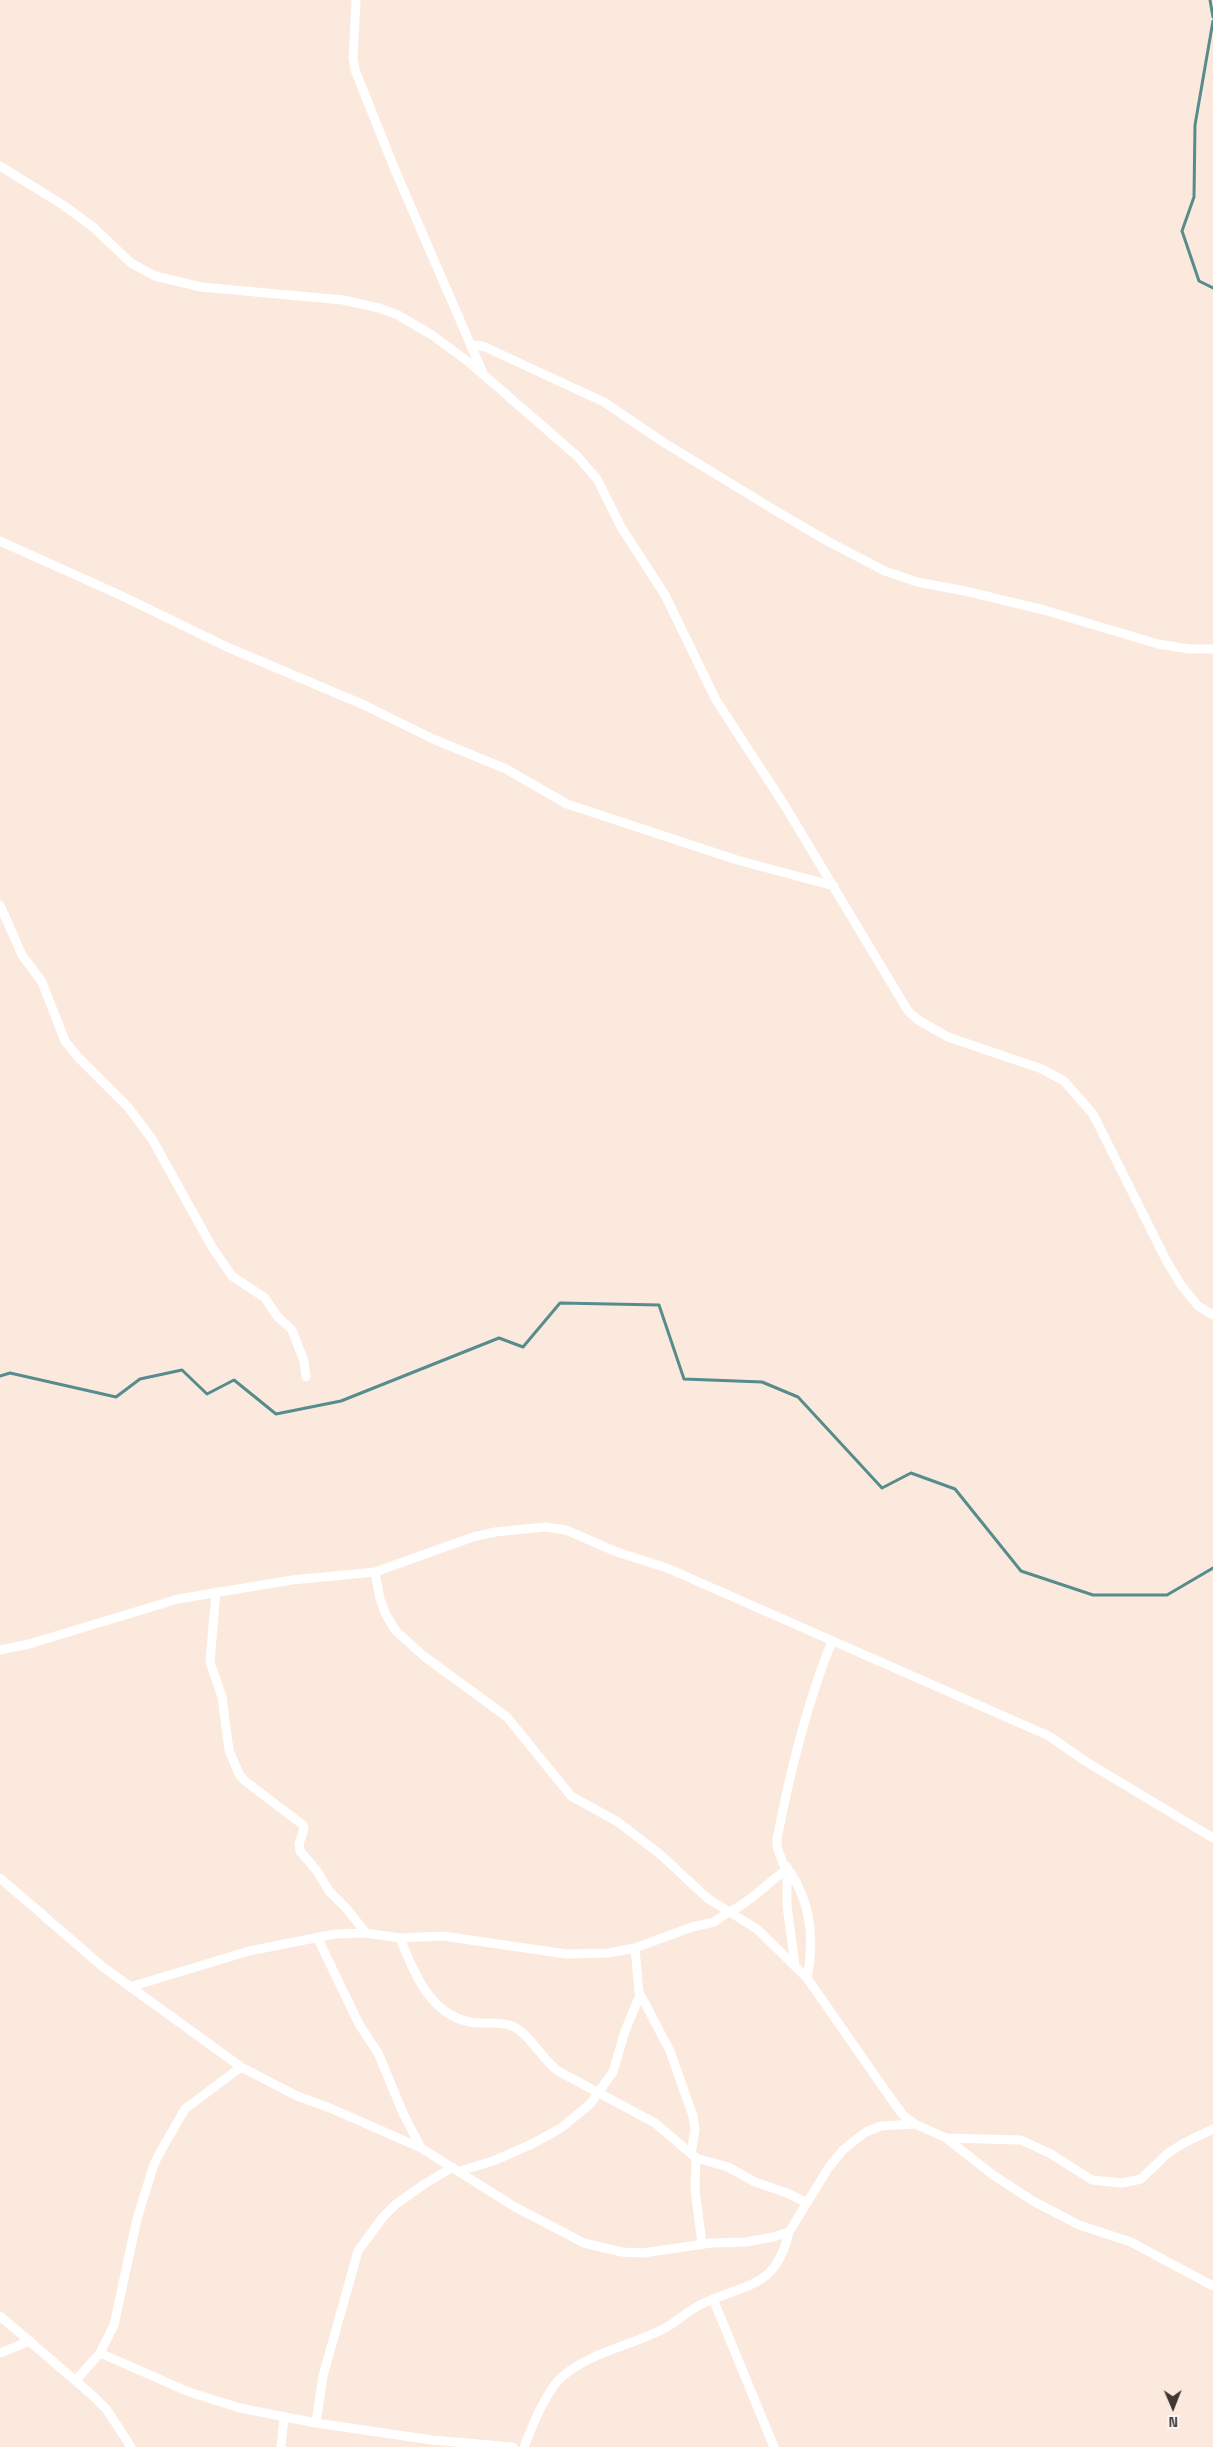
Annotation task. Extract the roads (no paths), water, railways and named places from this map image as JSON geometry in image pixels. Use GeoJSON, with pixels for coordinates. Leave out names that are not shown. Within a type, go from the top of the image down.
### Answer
{"type":"FeatureCollection","features":[{"type":"Feature","properties":{"kind":"street"},"geometry":{"type":"LineString","coordinates":[[356,0],[353,58],[355,70],[395,170],[486,378]]}},
{"type":"Feature","properties":{"kind":"street"},"geometry":{"type":"LineString","coordinates":[[0,166],[62,204],[93,227],[130,263],[156,276],[201,287],[318,297],[379,308],[398,315],[432,335],[470,363],[564,444],[593,474],[625,534],[668,601],[716,700],[834,886],[895,993],[918,1020],[967,1045],[1056,1075],[1069,1087],[1092,1114],[1171,1268],[1198,1306],[1213,1316]]}},
{"type":"Feature","properties":{"kind":"street"},"geometry":{"type":"LineString","coordinates":[[471,347],[476,345],[485,347],[604,402],[663,442],[760,501],[829,542],[885,571],[922,583],[965,590],[1044,610],[1158,644],[1189,649],[1213,649]]}},
{"type":"Feature","properties":{"kind":"street"},"geometry":{"type":"LineString","coordinates":[[0,542],[122,596],[227,647],[364,705],[433,739],[499,766],[567,804],[737,860],[834,886]]}},
{"type":"Feature","properties":{"kind":"street"},"geometry":{"type":"LineString","coordinates":[[0,906],[22,955],[42,982],[65,1040],[78,1057],[128,1107],[152,1138],[203,1232],[232,1276],[265,1298],[277,1316],[292,1330],[304,1361],[306,1377]]}},
{"type":"Feature","properties":{"kind":"street"},"geometry":{"type":"LineString","coordinates":[[0,1650],[178,1599],[292,1580],[375,1572],[473,1536],[519,1529],[558,1529],[667,1568],[1049,1736],[1085,1761],[1213,1838]]}},
{"type":"Feature","properties":{"kind":"street"},"geometry":{"type":"LineString","coordinates":[[375,1572],[380,1599],[386,1615],[396,1631],[451,1677],[492,1704],[506,1717],[571,1796],[624,1827],[661,1854],[707,1898],[756,1929],[796,1965],[904,2115],[915,2124],[946,2138],[993,2175],[1033,2201],[1079,2225],[1131,2242],[1213,2286]]}},
{"type":"Feature","properties":{"kind":"street"},"geometry":{"type":"LineString","coordinates":[[216,1592],[210,1662],[222,1697],[229,1750],[235,1765],[239,1774],[252,1788],[302,1825],[304,1829],[300,1839],[300,1851],[317,1871],[328,1891],[347,1908],[366,1933]]}},
{"type":"Feature","properties":{"kind":"street"},"geometry":{"type":"LineString","coordinates":[[807,1978],[811,1950],[806,1906],[797,1883],[785,1867],[777,1848],[777,1839],[794,1757],[810,1703],[832,1641]]}},
{"type":"Feature","properties":{"kind":"street"},"geometry":{"type":"LineString","coordinates":[[130,1987],[242,1952],[345,1933],[366,1933],[400,1938],[461,1938],[566,1954],[609,1953],[634,1948],[692,1927],[714,1922],[750,1901],[785,1867]]}},
{"type":"Feature","properties":{"kind":"street"},"geometry":{"type":"LineString","coordinates":[[785,1867],[788,1914],[796,1965]]}},
{"type":"Feature","properties":{"kind":"street"},"geometry":{"type":"LineString","coordinates":[[0,1878],[103,1968],[241,2067],[297,2096],[330,2108],[420,2148],[534,2218],[599,2247],[622,2252],[643,2253],[702,2244],[760,2240],[789,2232]]}},
{"type":"Feature","properties":{"kind":"street"},"geometry":{"type":"LineString","coordinates":[[317,1937],[359,2024],[378,2053],[420,2148]]}},
{"type":"Feature","properties":{"kind":"street"},"geometry":{"type":"LineString","coordinates":[[400,1938],[416,1975],[432,1999],[443,2010],[467,2022],[501,2023],[518,2029],[544,2060],[558,2071],[655,2123],[694,2156],[728,2167],[755,2182],[787,2193],[807,2203]]}},
{"type":"Feature","properties":{"kind":"street"},"geometry":{"type":"LineString","coordinates":[[634,1948],[640,1995],[670,2051],[691,2109],[695,2129],[695,2189],[702,2244]]}},
{"type":"Feature","properties":{"kind":"street"},"geometry":{"type":"LineString","coordinates":[[316,2423],[323,2376],[358,2251],[383,2217],[395,2205],[422,2185],[456,2169],[505,2156],[547,2136],[584,2111],[599,2093],[614,2068],[625,2030],[640,1995]]}},
{"type":"Feature","properties":{"kind":"street"},"geometry":{"type":"LineString","coordinates":[[76,2380],[100,2353],[114,2325],[137,2219],[158,2155],[186,2109],[241,2067]]}},
{"type":"Feature","properties":{"kind":"street"},"geometry":{"type":"LineString","coordinates":[[524,2447],[551,2391],[563,2376],[586,2361],[667,2327],[713,2299],[754,2285],[764,2279],[779,2261],[789,2232],[830,2167],[843,2150],[866,2132],[881,2126],[915,2124]]}},
{"type":"Feature","properties":{"kind":"street"},"geometry":{"type":"LineString","coordinates":[[946,2138],[1021,2140],[1051,2154],[1092,2180],[1122,2183],[1141,2179],[1168,2153],[1213,2129]]}},
{"type":"Feature","properties":{"kind":"street"},"geometry":{"type":"LineString","coordinates":[[713,2299],[774,2447]]}},
{"type":"Feature","properties":{"kind":"street"},"geometry":{"type":"LineString","coordinates":[[0,2316],[76,2380],[107,2410],[131,2447]]}},
{"type":"Feature","properties":{"kind":"street"},"geometry":{"type":"LineString","coordinates":[[0,2352],[30,2341]]}},
{"type":"Feature","properties":{"kind":"street"},"geometry":{"type":"LineString","coordinates":[[100,2353],[189,2392],[240,2408],[316,2423],[432,2440],[513,2447]]}},
{"type":"Feature","properties":{"kind":"street"},"geometry":{"type":"LineString","coordinates":[[281,2447],[284,2417]]}},
{"type":"Feature","properties":{"kind":"waterway"},"geometry":{"type":"LineString","coordinates":[[1210,0],[1213,17]]}},
{"type":"Feature","properties":{"kind":"waterway"},"geometry":{"type":"LineString","coordinates":[[1213,21],[1195,125],[1194,197],[1182,231],[1199,281],[1213,288]]}},
{"type":"Feature","properties":{"kind":"waterway"},"geometry":{"type":"LineString","coordinates":[[0,1376],[10,1373],[116,1397],[140,1379],[182,1370],[207,1394],[234,1380],[276,1414],[341,1401],[499,1338],[523,1347],[560,1303],[659,1305],[684,1379],[762,1382],[798,1397],[882,1488],[911,1473],[955,1489],[1021,1571],[1093,1595],[1167,1595],[1213,1568]]}}]}
